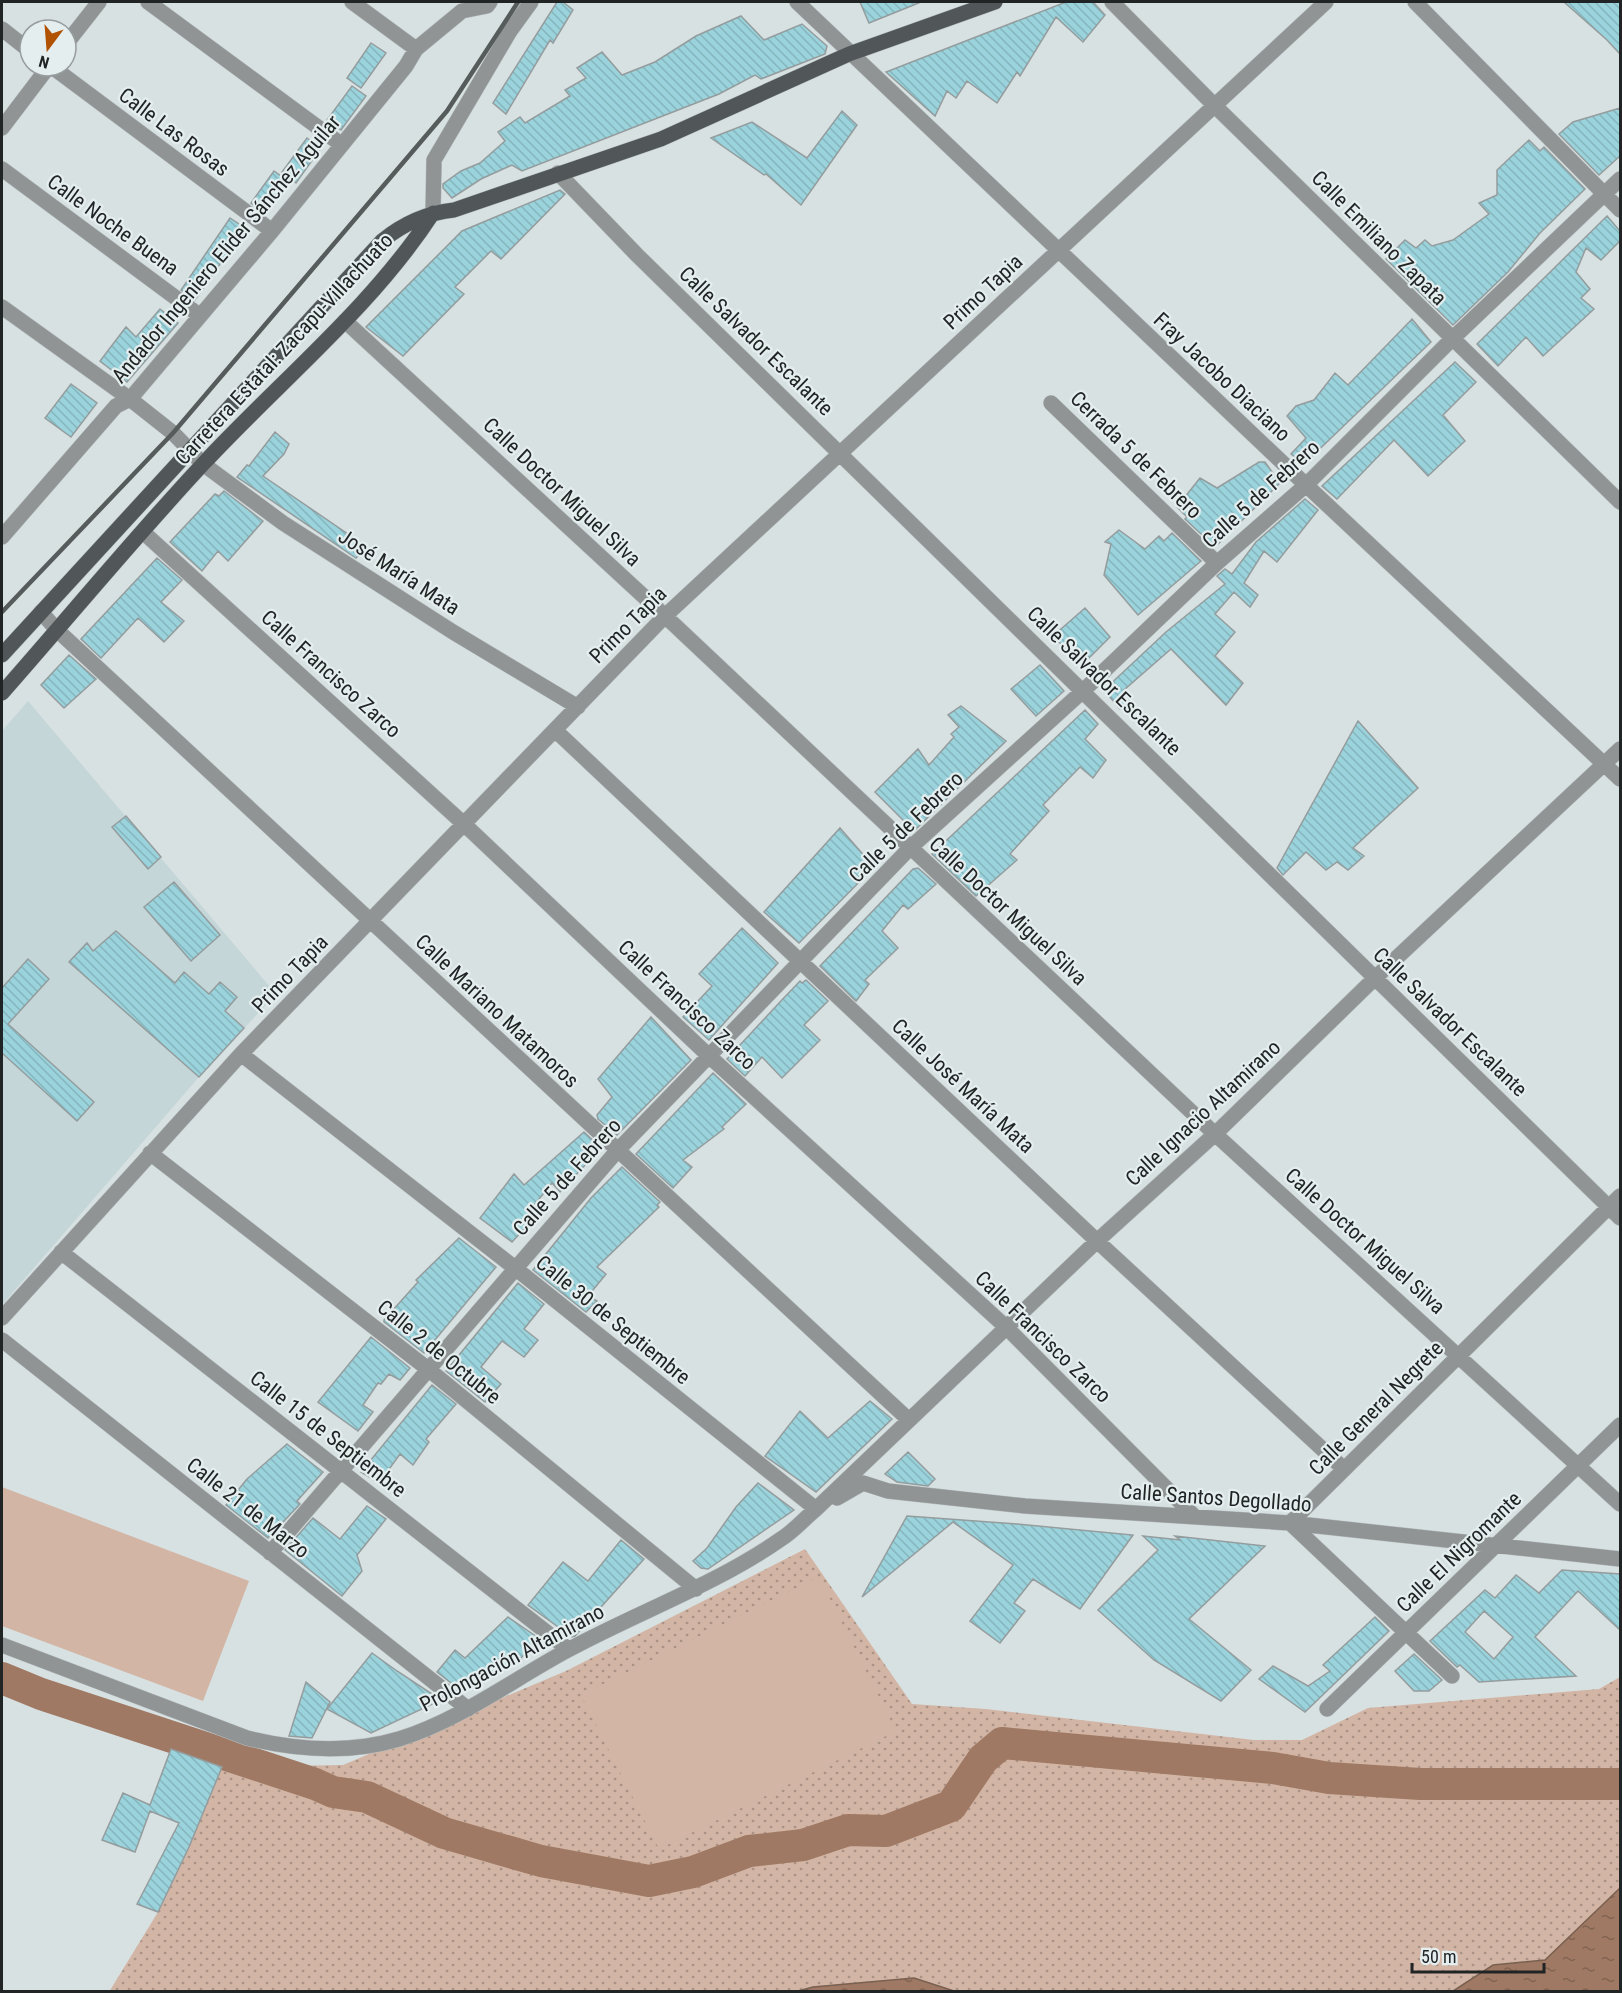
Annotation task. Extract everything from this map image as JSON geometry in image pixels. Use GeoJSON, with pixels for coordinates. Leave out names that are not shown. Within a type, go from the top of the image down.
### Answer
{"type":"FeatureCollection","features":[{"type":"Feature","properties":{"kind":"main road"},"geometry":{"type":"LineString","coordinates":[[2,655],[187,451],[382,241],[400,226],[433,213],[454,210],[558,173],[607,159],[661,139],[849,54],[995,2]]}},
{"type":"Feature","properties":{"kind":"main road","name":"Carretera Estatal: Zacapu-Villachuato"},"geometry":{"type":"LineString","coordinates":[[2,693],[203,464],[345,321],[410,248],[433,213]]}},
{"type":"Feature","properties":{"kind":"street"},"geometry":{"type":"LineString","coordinates":[[78,29],[99,2]]}},
{"type":"Feature","properties":{"kind":"street"},"geometry":{"type":"LineString","coordinates":[[148,2],[342,145]]}},
{"type":"Feature","properties":{"kind":"street"},"geometry":{"type":"LineString","coordinates":[[352,2],[416,49]]}},
{"type":"Feature","properties":{"kind":"street","name":"Andador Ingeniero Elider Sánchez Aguilar"},"geometry":{"type":"LineString","coordinates":[[2,537],[116,406],[130,399],[272,231],[406,66],[416,49],[462,11],[487,6],[490,2]]}},
{"type":"Feature","properties":{"kind":"street"},"geometry":{"type":"LineString","coordinates":[[433,213],[434,160],[510,31],[531,2]]}},
{"type":"Feature","properties":{"kind":"street","name":"Fray Jacobo Diaciano"},"geometry":{"type":"LineString","coordinates":[[797,2],[849,54],[1620,779]]}},
{"type":"Feature","properties":{"kind":"street","name":"Calle Emiliano Zapata"},"geometry":{"type":"LineString","coordinates":[[1112,2],[1214,105],[1620,502]]}},
{"type":"Feature","properties":{"kind":"street","name":"Primo Tapia"},"geometry":{"type":"LineString","coordinates":[[2,1318],[242,1054],[665,616],[1326,2]]}},
{"type":"Feature","properties":{"kind":"street"},"geometry":{"type":"LineString","coordinates":[[1415,2],[1620,210]]}},
{"type":"Feature","properties":{"kind":"street"},"geometry":{"type":"LineString","coordinates":[[2,29],[18,42]]}},
{"type":"Feature","properties":{"kind":"street"},"geometry":{"type":"LineString","coordinates":[[2,128],[41,78]]}},
{"type":"Feature","properties":{"kind":"street","name":"Calle Las Rosas"},"geometry":{"type":"LineString","coordinates":[[66,78],[272,231]]}},
{"type":"Feature","properties":{"kind":"street","name":"Calle Noche Buena"},"geometry":{"type":"LineString","coordinates":[[2,169],[200,315]]}},
{"type":"Feature","properties":{"kind":"street","name":"Calle Salvador Escalante"},"geometry":{"type":"LineString","coordinates":[[558,173],[637,255],[1084,690],[1615,1213]]}},
{"type":"Feature","properties":{"kind":"street","name":"Calle 5 de Febrero"},"geometry":{"type":"LineString","coordinates":[[270,1553],[340,1469],[617,1151],[910,848],[1084,690],[1217,563],[1306,485],[1452,339],[1620,179]]}},
{"type":"Feature","properties":{"kind":"street","name":"José María Mata"},"geometry":{"type":"LineString","coordinates":[[2,307],[130,399],[173,433],[187,451],[203,464],[283,523],[453,632],[578,706]]}},
{"type":"Feature","properties":{"kind":"street","name":"Calle Doctor Miguel Silva"},"geometry":{"type":"LineString","coordinates":[[345,321],[665,616],[1215,1134],[1460,1354],[1620,1504]]}},
{"type":"Feature","properties":{"kind":"street","name":"Cerrada 5 de Febrero"},"geometry":{"type":"LineString","coordinates":[[1051,403],[1217,563]]}},
{"type":"Feature","properties":{"kind":"street","name":"Calle Francisco Zarco"},"geometry":{"type":"LineString","coordinates":[[143,532],[465,825],[709,1056],[1007,1328],[1195,1517]]}},
{"type":"Feature","properties":{"kind":"street","name":"Calle Mariano Matamoros"},"geometry":{"type":"LineString","coordinates":[[41,612],[57,630],[369,922],[909,1420]]}},
{"type":"Feature","properties":{"kind":"street","name":"Calle José María Mata"},"geometry":{"type":"LineString","coordinates":[[555,731],[1097,1241],[1344,1469]]}},
{"type":"Feature","properties":{"kind":"street","name":"Calle Ignacio Altamirano"},"geometry":{"type":"LineString","coordinates":[[816,1509],[1097,1241],[1215,1134],[1375,978],[1620,749]]}},
{"type":"Feature","properties":{"kind":"street","name":"Calle 30 de Septiembre"},"geometry":{"type":"LineString","coordinates":[[242,1054],[515,1268],[816,1509]]}},
{"type":"Feature","properties":{"kind":"street","name":"Calle 2 de Octubre"},"geometry":{"type":"LineString","coordinates":[[150,1154],[428,1369],[696,1589]]}},
{"type":"Feature","properties":{"kind":"street","name":"Calle General Negrete"},"geometry":{"type":"LineString","coordinates":[[1290,1523],[1460,1354],[1615,1213],[1620,1196]]}},
{"type":"Feature","properties":{"kind":"street","name":"Calle 15 de Septiembre"},"geometry":{"type":"LineString","coordinates":[[61,1252],[568,1649]]}},
{"type":"Feature","properties":{"kind":"street","name":"Calle 21 de Marzo"},"geometry":{"type":"LineString","coordinates":[[2,1340],[468,1709]]}},
{"type":"Feature","properties":{"kind":"street","name":"Calle El Nigromante"},"geometry":{"type":"LineString","coordinates":[[1327,1709],[1620,1425]]}},
{"type":"Feature","properties":{"kind":"street"},"geometry":{"type":"LineString","coordinates":[[816,1509],[863,1483],[868,1460]]}},
{"type":"Feature","properties":{"kind":"street","name":"Calle Santos Degollado"},"geometry":{"type":"LineString","coordinates":[[863,1483],[888,1491],[1025,1506],[1290,1523],[1620,1559]]}},
{"type":"Feature","properties":{"kind":"street","name":"Prolongación Altamirano"},"geometry":{"type":"LineString","coordinates":[[2,1645],[247,1738],[289,1748],[368,1746],[400,1738],[468,1709],[568,1649],[696,1589],[782,1539],[816,1509]]}},
{"type":"Feature","properties":{"kind":"street"},"geometry":{"type":"LineString","coordinates":[[1290,1523],[1452,1676]]}},
{"type":"Feature","properties":{"kind":"shaded area"},"geometry":{"type":"Polygon","coordinates":[[[28,701],[276,994],[199,1077],[2,1305],[2,731],[28,701]]]}},
{"type":"Feature","properties":{"kind":"shaded area"},"geometry":{"type":"Polygon","coordinates":[[[2,1487],[249,1581],[203,1701],[2,1626],[2,1487]]]}},
{"type":"Feature","properties":{"kind":"shaded area"},"geometry":{"type":"Polygon","coordinates":[[[805,1549],[912,1704],[986,1709],[1254,1740],[1302,1740],[1368,1708],[1599,1689],[1620,1677],[1620,1991],[109,1992],[158,1912],[222,1767],[343,1765],[566,1671],[805,1549]]]}},
{"type":"Feature","properties":{"kind":"shaded area"},"geometry":{"type":"Polygon","coordinates":[[[819,1577],[896,1731],[659,1849],[581,1695],[819,1577]]]}},
{"type":"Feature","properties":{"kind":"water"},"geometry":{"type":"Polygon","coordinates":[[[1620,1888],[1620,1991],[1453,1991],[1493,1965],[1545,1960],[1620,1888]]]}},
{"type":"Feature","properties":{"kind":"water"},"geometry":{"type":"Polygon","coordinates":[[[914,1978],[954,1991],[798,1991],[813,1987],[914,1978]]]}},
{"type":"Feature","properties":{"kind":"building"},"geometry":{"type":"Polygon","coordinates":[[[557,2],[563,2],[573,10],[553,43],[550,40],[506,114],[493,103],[557,2]]]}},
{"type":"Feature","properties":{"kind":"building"},"geometry":{"type":"Polygon","coordinates":[[[860,2],[921,2],[869,23],[860,2]]]}},
{"type":"Feature","properties":{"kind":"building"},"geometry":{"type":"Polygon","coordinates":[[[1066,2],[1093,2],[1105,15],[1083,42],[1056,17],[1020,76],[1017,72],[997,103],[967,81],[956,98],[947,91],[935,116],[886,72],[1066,2]]]}},
{"type":"Feature","properties":{"kind":"building"},"geometry":{"type":"Polygon","coordinates":[[[1564,2],[1620,2],[1620,54],[1607,40],[1564,2]]]}},
{"type":"Feature","properties":{"kind":"building"},"geometry":{"type":"Polygon","coordinates":[[[741,16],[764,40],[802,24],[827,46],[825,54],[761,79],[755,75],[719,94],[522,171],[512,165],[481,179],[452,198],[443,188],[443,184],[461,171],[480,163],[505,141],[498,132],[520,117],[525,123],[570,96],[565,90],[586,78],[577,68],[602,52],[622,75],[655,62],[696,36],[741,16]]]}},
{"type":"Feature","properties":{"kind":"building"},"geometry":{"type":"Polygon","coordinates":[[[371,43],[386,53],[361,88],[347,78],[371,43]]]}},
{"type":"Feature","properties":{"kind":"building"},"geometry":{"type":"Polygon","coordinates":[[[352,86],[366,96],[341,130],[327,120],[352,86]]]}},
{"type":"Feature","properties":{"kind":"building"},"geometry":{"type":"Polygon","coordinates":[[[1620,108],[1620,156],[1599,175],[1559,134],[1573,122],[1620,108]]]}},
{"type":"Feature","properties":{"kind":"building"},"geometry":{"type":"Polygon","coordinates":[[[842,111],[857,125],[801,205],[766,174],[764,175],[711,138],[752,122],[807,158],[842,111]]]}},
{"type":"Feature","properties":{"kind":"building"},"geometry":{"type":"Polygon","coordinates":[[[307,138],[321,148],[296,183],[282,172],[307,138]]]}},
{"type":"Feature","properties":{"kind":"building"},"geometry":{"type":"Polygon","coordinates":[[[1529,140],[1540,151],[1544,147],[1585,189],[1540,233],[1508,272],[1453,325],[1386,259],[1405,240],[1416,248],[1425,240],[1432,246],[1453,240],[1489,214],[1479,203],[1497,195],[1497,170],[1529,140]]]}},
{"type":"Feature","properties":{"kind":"building"},"geometry":{"type":"Polygon","coordinates":[[[274,171],[288,181],[265,214],[251,203],[274,171]]]}},
{"type":"Feature","properties":{"kind":"building"},"geometry":{"type":"Polygon","coordinates":[[[560,190],[565,194],[501,259],[491,251],[455,287],[464,294],[403,356],[366,327],[462,231],[560,190]]]}},
{"type":"Feature","properties":{"kind":"building"},"geometry":{"type":"Polygon","coordinates":[[[1607,216],[1620,231],[1620,241],[1601,260],[1586,248],[1576,272],[1590,289],[1581,298],[1594,309],[1543,356],[1526,337],[1498,366],[1477,344],[1607,216]]]}},
{"type":"Feature","properties":{"kind":"building"},"geometry":{"type":"Polygon","coordinates":[[[230,218],[245,228],[195,300],[181,290],[230,218]]]}},
{"type":"Feature","properties":{"kind":"building"},"geometry":{"type":"Polygon","coordinates":[[[160,309],[178,323],[127,382],[100,361],[126,327],[136,337],[160,309]]]}},
{"type":"Feature","properties":{"kind":"building"},"geometry":{"type":"Polygon","coordinates":[[[1412,319],[1431,342],[1304,464],[1291,454],[1306,438],[1287,416],[1296,406],[1314,400],[1335,373],[1348,385],[1412,319]]]}},
{"type":"Feature","properties":{"kind":"building"},"geometry":{"type":"Polygon","coordinates":[[[1455,362],[1476,382],[1443,415],[1465,441],[1428,476],[1394,440],[1337,499],[1322,486],[1455,362]]]}},
{"type":"Feature","properties":{"kind":"building"},"geometry":{"type":"Polygon","coordinates":[[[71,384],[97,403],[71,437],[45,418],[71,384]]]}},
{"type":"Feature","properties":{"kind":"building"},"geometry":{"type":"Polygon","coordinates":[[[275,432],[289,444],[284,454],[263,476],[367,547],[356,558],[237,477],[247,465],[249,466],[275,432]]]}},
{"type":"Feature","properties":{"kind":"building"},"geometry":{"type":"Polygon","coordinates":[[[1259,462],[1265,462],[1280,483],[1215,547],[1185,519],[1187,517],[1177,507],[1200,478],[1217,488],[1259,462]]]}},
{"type":"Feature","properties":{"kind":"building"},"geometry":{"type":"Polygon","coordinates":[[[224,491],[263,521],[228,561],[218,551],[202,571],[170,542],[215,494],[219,496],[224,491]]]}},
{"type":"Feature","properties":{"kind":"building"},"geometry":{"type":"Polygon","coordinates":[[[1305,499],[1318,510],[1277,562],[1264,551],[1244,583],[1258,595],[1250,607],[1234,592],[1215,614],[1235,632],[1215,656],[1243,683],[1226,705],[1171,649],[1124,690],[1130,700],[1120,709],[1104,690],[1166,632],[1225,584],[1217,576],[1225,569],[1232,574],[1256,542],[1305,499]]]}},
{"type":"Feature","properties":{"kind":"building"},"geometry":{"type":"Polygon","coordinates":[[[1119,530],[1145,549],[1159,536],[1164,541],[1172,533],[1201,561],[1138,615],[1104,575],[1111,544],[1105,542],[1119,530]]]}},
{"type":"Feature","properties":{"kind":"building"},"geometry":{"type":"Polygon","coordinates":[[[157,558],[182,580],[161,602],[184,621],[164,642],[138,618],[101,658],[81,639],[157,558]]]}},
{"type":"Feature","properties":{"kind":"building"},"geometry":{"type":"Polygon","coordinates":[[[1085,608],[1110,637],[1082,665],[1053,636],[1085,608]]]}},
{"type":"Feature","properties":{"kind":"building"},"geometry":{"type":"Polygon","coordinates":[[[69,655],[96,679],[64,708],[41,685],[69,655]]]}},
{"type":"Feature","properties":{"kind":"building"},"geometry":{"type":"Polygon","coordinates":[[[1040,665],[1064,691],[1036,716],[1011,689],[1040,665]]]}},
{"type":"Feature","properties":{"kind":"building"},"geometry":{"type":"Polygon","coordinates":[[[961,706],[1006,741],[914,831],[875,792],[918,749],[929,765],[954,737],[951,734],[959,727],[948,715],[961,706]]]}},
{"type":"Feature","properties":{"kind":"building"},"geometry":{"type":"Polygon","coordinates":[[[1085,710],[1098,724],[1085,739],[1106,760],[1093,778],[1080,767],[1043,805],[1049,811],[1010,854],[1017,860],[976,896],[932,854],[1085,710]]]}},
{"type":"Feature","properties":{"kind":"building"},"geometry":{"type":"Polygon","coordinates":[[[1358,721],[1418,788],[1353,848],[1364,856],[1348,870],[1337,862],[1326,870],[1306,852],[1283,875],[1277,868],[1358,721]]]}},
{"type":"Feature","properties":{"kind":"building"},"geometry":{"type":"Polygon","coordinates":[[[126,816],[161,857],[148,869],[112,827],[126,816]]]}},
{"type":"Feature","properties":{"kind":"building"},"geometry":{"type":"Polygon","coordinates":[[[840,828],[874,867],[799,943],[764,912],[840,828]]]}},
{"type":"Feature","properties":{"kind":"building"},"geometry":{"type":"Polygon","coordinates":[[[918,868],[936,884],[908,909],[903,905],[882,931],[898,948],[865,980],[869,984],[856,1001],[820,966],[913,869],[918,868]]]}},
{"type":"Feature","properties":{"kind":"building"},"geometry":{"type":"Polygon","coordinates":[[[174,882],[220,935],[191,961],[144,907],[174,882]]]}},
{"type":"Feature","properties":{"kind":"building"},"geometry":{"type":"Polygon","coordinates":[[[742,928],[778,963],[709,1040],[683,1017],[712,986],[699,974],[742,928]]]}},
{"type":"Feature","properties":{"kind":"building"},"geometry":{"type":"Polygon","coordinates":[[[116,931],[175,983],[184,972],[209,994],[220,982],[237,997],[225,1011],[244,1028],[199,1077],[69,962],[87,943],[93,951],[116,931]]]}},
{"type":"Feature","properties":{"kind":"building"},"geometry":{"type":"Polygon","coordinates":[[[28,959],[49,979],[8,1024],[94,1102],[77,1121],[2,1053],[2,988],[28,959]]]}},
{"type":"Feature","properties":{"kind":"building"},"geometry":{"type":"Polygon","coordinates":[[[806,980],[828,1001],[804,1025],[820,1040],[782,1078],[762,1057],[745,1076],[727,1059],[800,981],[802,983],[806,980]]]}},
{"type":"Feature","properties":{"kind":"building"},"geometry":{"type":"Polygon","coordinates":[[[651,1017],[691,1060],[617,1135],[598,1119],[597,1115],[612,1097],[598,1079],[651,1017]]]}},
{"type":"Feature","properties":{"kind":"building"},"geometry":{"type":"Polygon","coordinates":[[[713,1073],[746,1104],[722,1127],[724,1129],[683,1160],[692,1167],[673,1188],[636,1154],[713,1073]]]}},
{"type":"Feature","properties":{"kind":"building"},"geometry":{"type":"Polygon","coordinates":[[[584,1132],[601,1148],[560,1192],[552,1183],[531,1209],[537,1215],[512,1242],[480,1218],[514,1174],[524,1185],[584,1132]]]}},
{"type":"Feature","properties":{"kind":"building"},"geometry":{"type":"Polygon","coordinates":[[[622,1167],[660,1202],[657,1205],[659,1207],[597,1267],[606,1274],[588,1296],[597,1301],[586,1312],[533,1270],[591,1198],[622,1167]]]}},
{"type":"Feature","properties":{"kind":"building"},"geometry":{"type":"Polygon","coordinates":[[[459,1238],[496,1267],[424,1353],[384,1320],[418,1282],[416,1280],[459,1238]]]}},
{"type":"Feature","properties":{"kind":"building"},"geometry":{"type":"Polygon","coordinates":[[[518,1283],[544,1304],[524,1329],[538,1340],[524,1357],[502,1341],[481,1367],[501,1384],[485,1402],[446,1371],[518,1283]]]}},
{"type":"Feature","properties":{"kind":"building"},"geometry":{"type":"Polygon","coordinates":[[[371,1337],[410,1368],[400,1380],[389,1374],[381,1384],[378,1383],[363,1405],[373,1412],[358,1431],[318,1402],[371,1337]]]}},
{"type":"Feature","properties":{"kind":"building"},"geometry":{"type":"Polygon","coordinates":[[[432,1385],[456,1404],[426,1439],[429,1442],[413,1465],[400,1454],[379,1483],[361,1472],[432,1385]]]}},
{"type":"Feature","properties":{"kind":"building"},"geometry":{"type":"Polygon","coordinates":[[[870,1401],[892,1419],[816,1492],[765,1456],[800,1411],[828,1438],[870,1401]]]}},
{"type":"Feature","properties":{"kind":"building"},"geometry":{"type":"Polygon","coordinates":[[[287,1444],[323,1472],[297,1501],[300,1504],[268,1538],[226,1505],[247,1479],[287,1444]]]}},
{"type":"Feature","properties":{"kind":"building"},"geometry":{"type":"Polygon","coordinates":[[[908,1452],[935,1479],[928,1486],[897,1482],[885,1474],[908,1452]]]}},
{"type":"Feature","properties":{"kind":"building"},"geometry":{"type":"Polygon","coordinates":[[[758,1483],[794,1510],[708,1569],[701,1568],[693,1561],[707,1548],[736,1507],[758,1483]]]}},
{"type":"Feature","properties":{"kind":"building"},"geometry":{"type":"Polygon","coordinates":[[[367,1506],[386,1519],[357,1555],[362,1571],[342,1596],[285,1550],[313,1518],[340,1539],[367,1506]]]}},
{"type":"Feature","properties":{"kind":"building"},"geometry":{"type":"Polygon","coordinates":[[[907,1516],[1133,1535],[1080,1609],[1033,1579],[1014,1603],[1025,1611],[1000,1643],[970,1621],[1013,1565],[953,1522],[862,1597],[907,1516]]]}},
{"type":"Feature","properties":{"kind":"building"},"geometry":{"type":"Polygon","coordinates":[[[1143,1536],[1180,1540],[1175,1536],[1265,1546],[1189,1619],[1251,1670],[1221,1701],[1154,1660],[1098,1610],[1158,1550],[1143,1536]]]}},
{"type":"Feature","properties":{"kind":"building"},"geometry":{"type":"Polygon","coordinates":[[[621,1540],[644,1559],[575,1636],[572,1637],[528,1605],[563,1562],[588,1581],[621,1540]]]}},
{"type":"Feature","properties":{"kind":"building"},"geometry":{"type":"Polygon","coordinates":[[[1562,1570],[1620,1574],[1620,1630],[1578,1591],[1535,1637],[1576,1676],[1479,1682],[1460,1665],[1457,1667],[1430,1641],[1485,1590],[1495,1598],[1516,1575],[1539,1593],[1562,1570]],[[1484,1611],[1465,1632],[1494,1659],[1513,1637],[1484,1611]]]}},
{"type":"Feature","properties":{"kind":"building"},"geometry":{"type":"Polygon","coordinates":[[[508,1617],[540,1639],[518,1661],[465,1690],[460,1690],[437,1672],[455,1650],[465,1658],[508,1617]]]}},
{"type":"Feature","properties":{"kind":"building"},"geometry":{"type":"Polygon","coordinates":[[[1375,1617],[1389,1631],[1305,1712],[1259,1679],[1273,1666],[1308,1686],[1330,1671],[1323,1665],[1375,1617]]]}},
{"type":"Feature","properties":{"kind":"building"},"geometry":{"type":"Polygon","coordinates":[[[372,1653],[441,1700],[371,1733],[327,1709],[372,1653]]]}},
{"type":"Feature","properties":{"kind":"building"},"geometry":{"type":"Polygon","coordinates":[[[1414,1654],[1442,1680],[1429,1691],[1414,1691],[1395,1671],[1414,1654]]]}},
{"type":"Feature","properties":{"kind":"building"},"geometry":{"type":"Polygon","coordinates":[[[306,1682],[330,1702],[312,1738],[289,1736],[306,1682]]]}},
{"type":"Feature","properties":{"kind":"building"},"geometry":{"type":"Polygon","coordinates":[[[171,1749],[222,1767],[189,1847],[158,1912],[137,1904],[179,1823],[150,1811],[135,1852],[102,1840],[123,1793],[150,1805],[171,1749]]]}},
{"type":"Feature","properties":{"kind":"waterway"},"geometry":{"type":"LineString","coordinates":[[2,1678],[41,1694],[315,1784],[333,1792],[367,1797],[444,1833],[541,1861],[649,1881],[693,1872],[749,1851],[803,1845],[848,1830],[886,1831],[951,1806],[983,1759],[1002,1743],[1273,1768],[1329,1778],[1420,1784],[1620,1784]]}},
{"type":"Feature","properties":{"kind":"railway"},"geometry":{"type":"LineString","coordinates":[[2,612],[173,433],[447,111],[518,2]]}}]}
